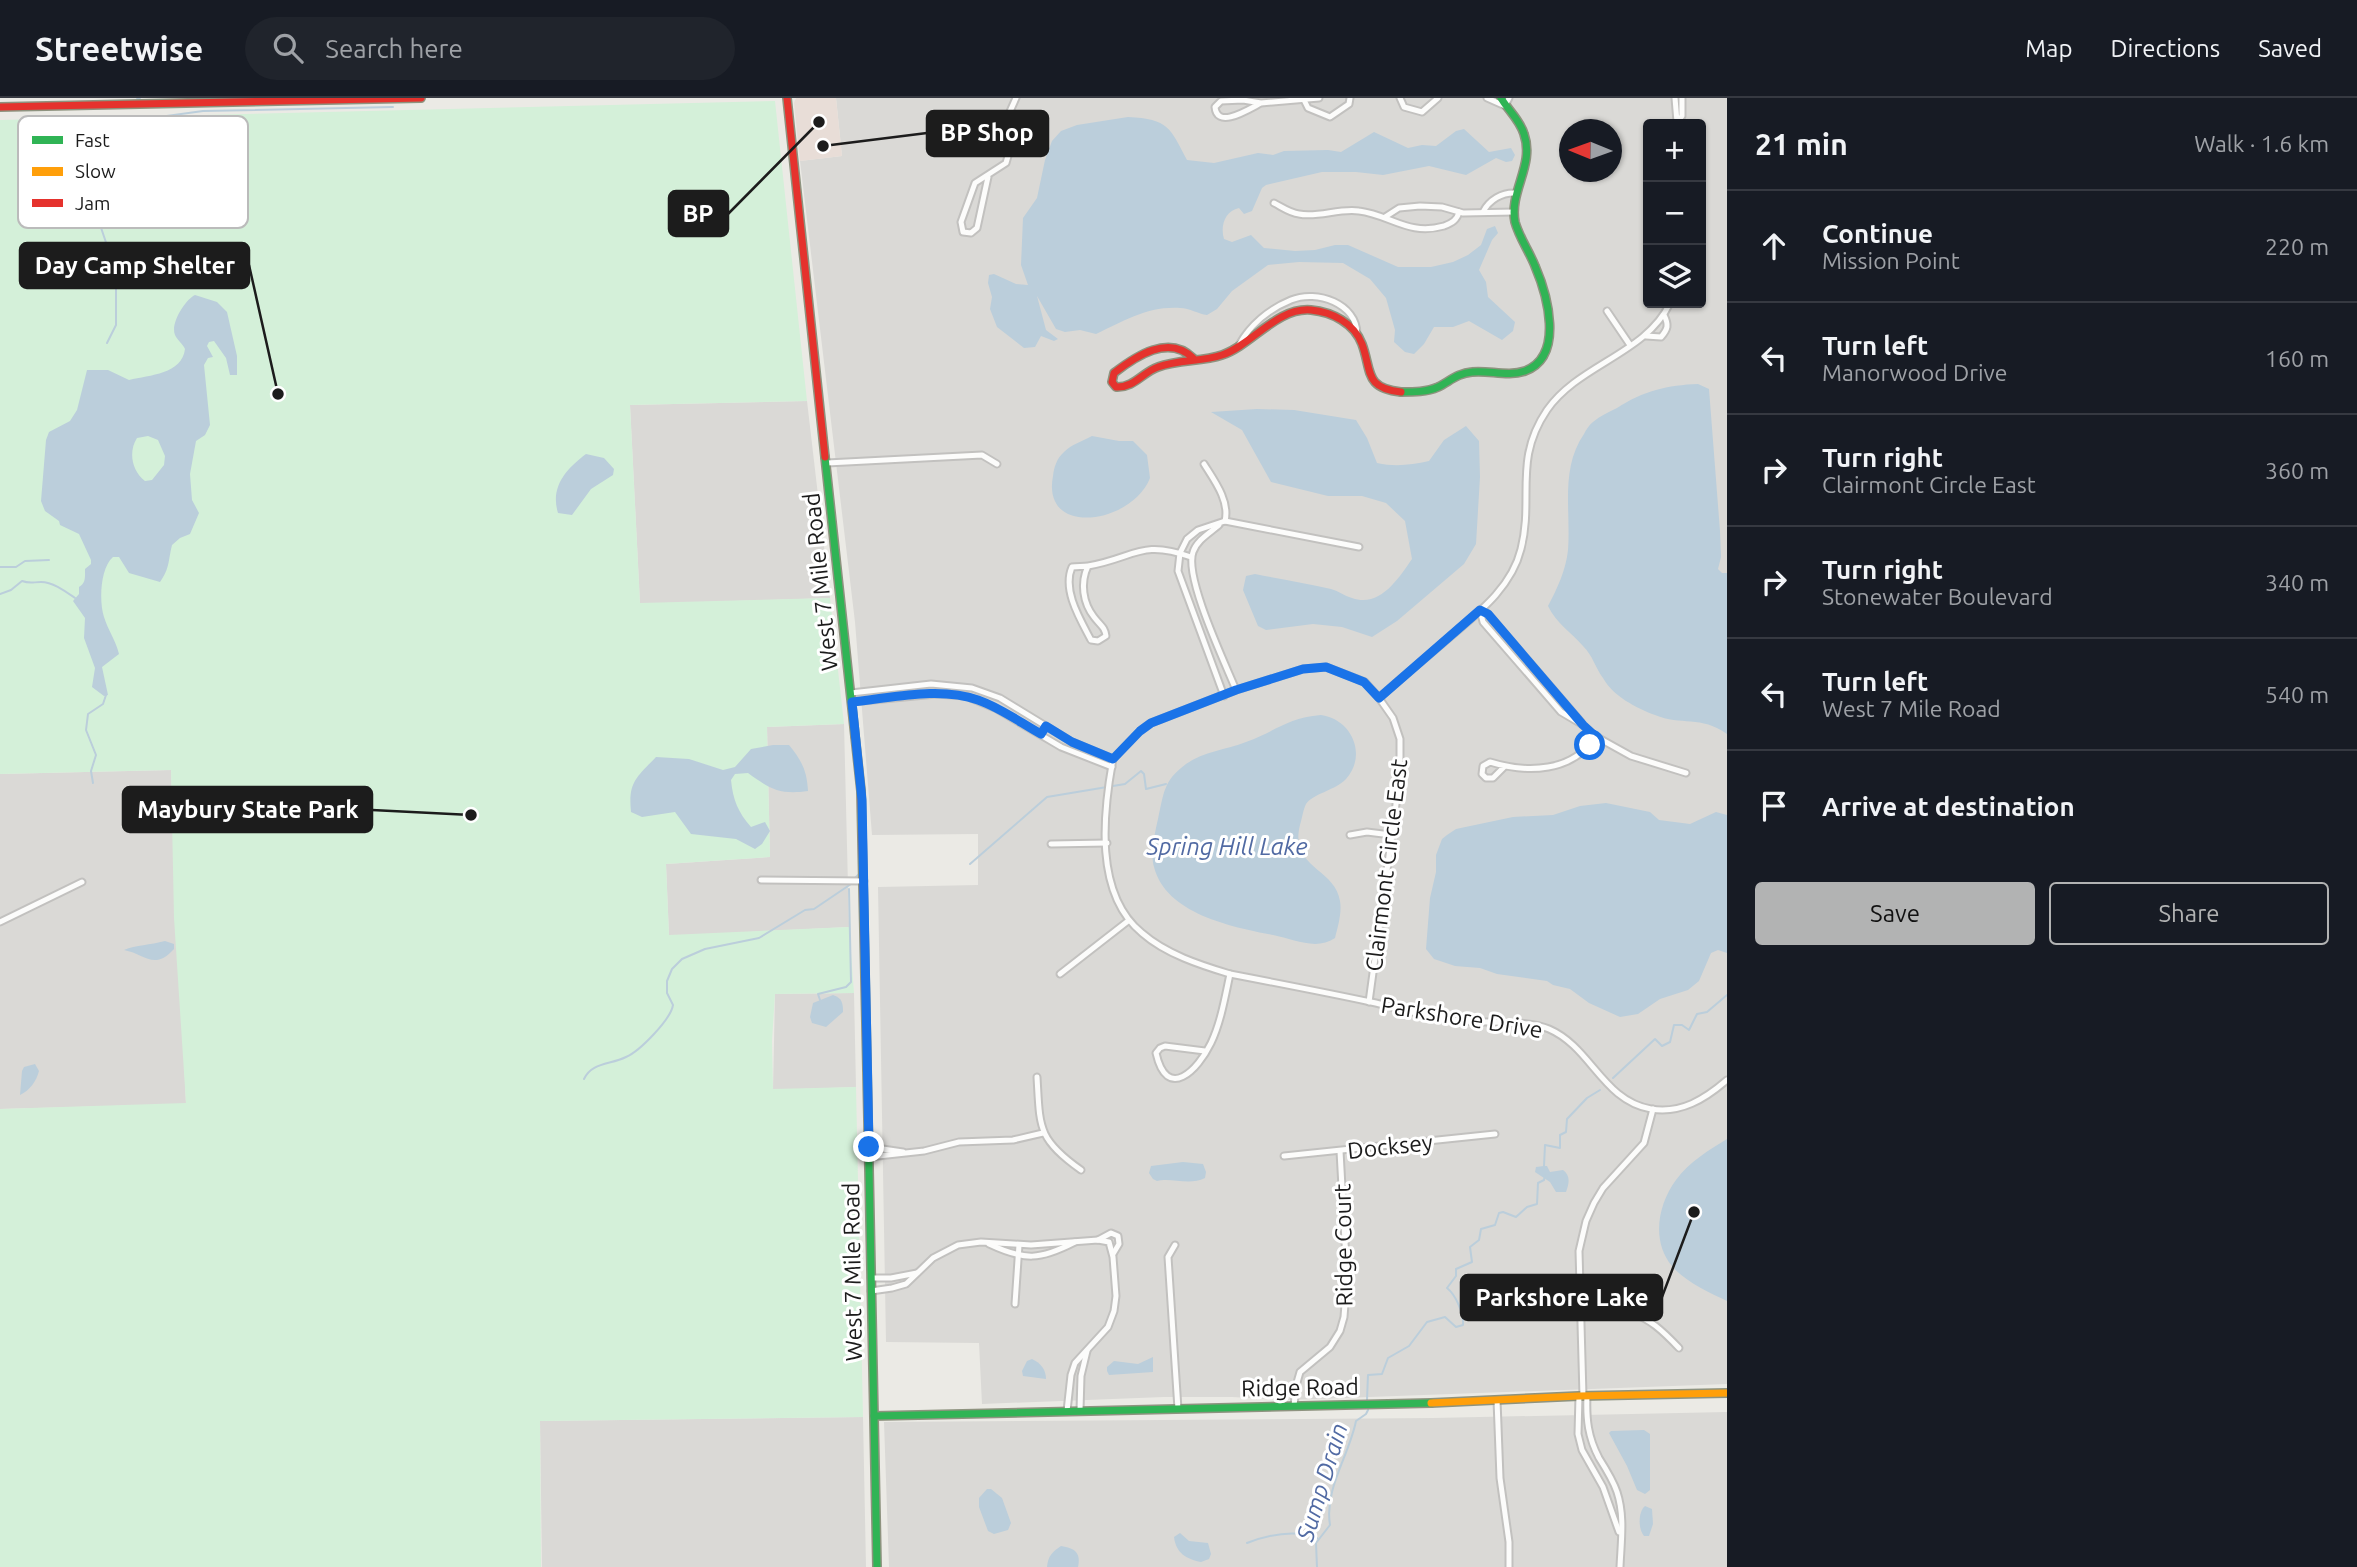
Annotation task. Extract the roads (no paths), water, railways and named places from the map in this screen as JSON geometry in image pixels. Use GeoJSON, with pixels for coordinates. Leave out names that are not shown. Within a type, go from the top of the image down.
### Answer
{"type":"FeatureCollection","features":[{"type":"Feature","properties":{"kind":"street"},"geometry":{"type":"LineString","coordinates":[[0,107],[127,102],[422,98]]}},
{"type":"Feature","properties":{"kind":"street","name":"West 7 Mile Road"},"geometry":{"type":"LineString","coordinates":[[787,98],[861,790],[877,1567]]}},
{"type":"Feature","properties":{"kind":"street"},"geometry":{"type":"LineString","coordinates":[[988,177],[977,228],[971,233],[962,232],[961,222],[975,183],[1006,163],[1008,156],[1003,127],[1016,98]]}},
{"type":"Feature","properties":{"kind":"street"},"geometry":{"type":"LineString","coordinates":[[1261,103],[1221,101],[1214,107],[1215,114],[1219,118],[1227,118],[1273,100],[1319,98]]}},
{"type":"Feature","properties":{"kind":"street"},"geometry":{"type":"LineString","coordinates":[[1304,100],[1308,108],[1330,117],[1349,104],[1350,98]]}},
{"type":"Feature","properties":{"kind":"street"},"geometry":{"type":"LineString","coordinates":[[1400,98],[1404,107],[1422,112],[1438,98]]}},
{"type":"Feature","properties":{"kind":"street"},"geometry":{"type":"LineString","coordinates":[[1239,345],[1248,328],[1289,300],[1309,297],[1333,301],[1345,308],[1357,324],[1357,334],[1371,377],[1380,386],[1398,392],[1428,390],[1463,373],[1519,372],[1537,363],[1547,349],[1549,329],[1536,268],[1518,232],[1514,212],[1516,192],[1527,166],[1528,150],[1521,126],[1505,101],[1487,98]]}},
{"type":"Feature","properties":{"kind":"street"},"geometry":{"type":"LineString","coordinates":[[1675,98],[1677,119]]}},
{"type":"Feature","properties":{"kind":"street"},"geometry":{"type":"LineString","coordinates":[[1680,119],[1682,98]]}},
{"type":"Feature","properties":{"kind":"street"},"geometry":{"type":"LineString","coordinates":[[1483,212],[1488,203],[1507,192],[1516,192]]}},
{"type":"Feature","properties":{"kind":"street"},"geometry":{"type":"LineString","coordinates":[[1273,203],[1301,215],[1349,210],[1385,217],[1410,228],[1422,229],[1449,224],[1456,220],[1459,212]]}},
{"type":"Feature","properties":{"kind":"street"},"geometry":{"type":"LineString","coordinates":[[1385,217],[1399,208],[1420,205],[1459,212],[1514,212]]}},
{"type":"Feature","properties":{"kind":"street"},"geometry":{"type":"LineString","coordinates":[[1309,297],[1310,310]]}},
{"type":"Feature","properties":{"kind":"street"},"geometry":{"type":"LineString","coordinates":[[1379,698],[1480,610],[1504,585],[1521,549],[1526,463],[1539,423],[1549,407],[1564,391],[1646,336],[1668,308]]}},
{"type":"Feature","properties":{"kind":"street"},"geometry":{"type":"LineString","coordinates":[[1194,358],[1188,350],[1173,345],[1138,356],[1114,373],[1112,382],[1116,387],[1125,387],[1155,367],[1194,358],[1219,356],[1291,312],[1310,310],[1332,314],[1357,334]]}},
{"type":"Feature","properties":{"kind":"street"},"geometry":{"type":"LineString","coordinates":[[1607,311],[1630,345]]}},
{"type":"Feature","properties":{"kind":"street"},"geometry":{"type":"LineString","coordinates":[[1646,336],[1661,337],[1667,330],[1668,323],[1664,315]]}},
{"type":"Feature","properties":{"kind":"street"},"geometry":{"type":"LineString","coordinates":[[827,463],[982,455],[997,464]]}},
{"type":"Feature","properties":{"kind":"street"},"geometry":{"type":"LineString","coordinates":[[1204,464],[1224,501],[1227,513],[1225,521],[1199,542],[1191,557],[1192,571],[1236,690]]}},
{"type":"Feature","properties":{"kind":"street"},"geometry":{"type":"LineString","coordinates":[[1224,696],[1178,571],[1180,553],[1187,539],[1198,530],[1225,521],[1359,547]]}},
{"type":"Feature","properties":{"kind":"street"},"geometry":{"type":"LineString","coordinates":[[1088,566],[1083,584],[1086,600],[1094,617],[1105,629],[1106,636],[1098,641],[1091,640],[1080,620],[1069,585],[1072,566],[1088,566],[1144,549],[1157,548],[1191,557]]}},
{"type":"Feature","properties":{"kind":"street"},"geometry":{"type":"LineString","coordinates":[[1191,609],[1202,604]]}},
{"type":"Feature","properties":{"kind":"street"},"geometry":{"type":"LineString","coordinates":[[1480,610],[1483,622],[1561,712],[1595,736],[1631,756],[1686,773]]}},
{"type":"Feature","properties":{"kind":"street"},"geometry":{"type":"LineString","coordinates":[[1203,640],[1215,636]]}},
{"type":"Feature","properties":{"kind":"street","name":"Clairmont Circle East"},"geometry":{"type":"LineString","coordinates":[[1113,759],[1151,723],[1236,690],[1303,669],[1326,667],[1364,682],[1393,718],[1400,740],[1398,783],[1369,1002]]}},
{"type":"Feature","properties":{"kind":"street"},"geometry":{"type":"LineString","coordinates":[[920,685],[921,695]]}},
{"type":"Feature","properties":{"kind":"street"},"geometry":{"type":"LineString","coordinates":[[851,693],[920,685],[957,685],[983,691],[1000,698],[1072,742],[1113,759],[1107,801],[1107,843],[1111,886],[1128,921],[1060,974]]}},
{"type":"Feature","properties":{"kind":"street"},"geometry":{"type":"LineString","coordinates":[[980,701],[983,691]]}},
{"type":"Feature","properties":{"kind":"street"},"geometry":{"type":"LineString","coordinates":[[852,702],[953,694],[980,701],[1061,747],[1112,767]]}},
{"type":"Feature","properties":{"kind":"street"},"geometry":{"type":"LineString","coordinates":[[1041,734],[1046,726]]}},
{"type":"Feature","properties":{"kind":"street"},"geometry":{"type":"LineString","coordinates":[[1504,768],[1553,768],[1573,760],[1590,745],[1595,736]]}},
{"type":"Feature","properties":{"kind":"street"},"geometry":{"type":"LineString","coordinates":[[1350,835],[1367,832],[1391,835]]}},
{"type":"Feature","properties":{"kind":"street"},"geometry":{"type":"LineString","coordinates":[[1051,844],[1107,843]]}},
{"type":"Feature","properties":{"kind":"street"},"geometry":{"type":"LineString","coordinates":[[761,880],[864,881]]}},
{"type":"Feature","properties":{"kind":"street"},"geometry":{"type":"LineString","coordinates":[[0,922],[82,882]]}},
{"type":"Feature","properties":{"kind":"street","name":"Parkshore Drive"},"geometry":{"type":"LineString","coordinates":[[1128,921],[1147,938],[1168,950],[1230,974],[1453,1020],[1547,1028],[1573,1043],[1619,1096],[1653,1110],[1690,1105],[1727,1080]]}},
{"type":"Feature","properties":{"kind":"street"},"geometry":{"type":"LineString","coordinates":[[1205,1051],[1165,1046],[1156,1053],[1168,1076],[1177,1080],[1191,1072],[1205,1051],[1217,1027],[1230,974]]}},
{"type":"Feature","properties":{"kind":"street"},"geometry":{"type":"LineString","coordinates":[[1037,1077],[1043,1133],[1056,1152],[1081,1170]]}},
{"type":"Feature","properties":{"kind":"street"},"geometry":{"type":"LineString","coordinates":[[1620,1567],[1620,1501],[1588,1431],[1583,1396],[1580,1251],[1586,1220],[1603,1188],[1644,1143],[1653,1110]]}},
{"type":"Feature","properties":{"kind":"street"},"geometry":{"type":"LineString","coordinates":[[869,1157],[924,1151],[959,1142],[1013,1140],[1043,1133]]}},
{"type":"Feature","properties":{"kind":"street","name":"Docksey"},"geometry":{"type":"LineString","coordinates":[[1284,1156],[1495,1134]]}},
{"type":"Feature","properties":{"kind":"street"},"geometry":{"type":"LineString","coordinates":[[869,1147],[906,1153]]}},
{"type":"Feature","properties":{"kind":"street","name":"Ridge Court"},"geometry":{"type":"LineString","coordinates":[[1294,1406],[1300,1372],[1333,1343],[1344,1318],[1347,1285],[1340,1151]]}},
{"type":"Feature","properties":{"kind":"street"},"geometry":{"type":"LineString","coordinates":[[1098,1240],[1111,1233],[1118,1236],[1119,1244],[1113,1254]]}},
{"type":"Feature","properties":{"kind":"street"},"geometry":{"type":"LineString","coordinates":[[872,1291],[906,1284],[933,1258],[958,1245],[1019,1245],[1098,1240],[1109,1242],[1113,1254],[1116,1296],[1114,1311],[1108,1327],[1078,1358],[1070,1374],[1067,1411]]}},
{"type":"Feature","properties":{"kind":"street"},"geometry":{"type":"LineString","coordinates":[[987,1243],[1018,1256],[1044,1256],[1078,1241]]}},
{"type":"Feature","properties":{"kind":"street"},"geometry":{"type":"LineString","coordinates":[[1015,1304],[1019,1245]]}},
{"type":"Feature","properties":{"kind":"street"},"geometry":{"type":"LineString","coordinates":[[1175,1245],[1168,1257],[1178,1409]]}},
{"type":"Feature","properties":{"kind":"street"},"geometry":{"type":"LineString","coordinates":[[871,1278],[891,1278],[917,1273]]}},
{"type":"Feature","properties":{"kind":"street"},"geometry":{"type":"LineString","coordinates":[[1580,1312],[1617,1311],[1636,1314],[1655,1324],[1679,1348]]}},
{"type":"Feature","properties":{"kind":"street"},"geometry":{"type":"LineString","coordinates":[[1080,1410],[1081,1376],[1087,1351]]}},
{"type":"Feature","properties":{"kind":"street","name":"Ridge Road"},"geometry":{"type":"LineString","coordinates":[[874,1416],[1727,1392]]}},
{"type":"Feature","properties":{"kind":"street"},"geometry":{"type":"LineString","coordinates":[[1583,1396],[1578,1434],[1582,1450],[1598,1477],[1620,1535]]}},
{"type":"Feature","properties":{"kind":"street"},"geometry":{"type":"LineString","coordinates":[[1497,1400],[1500,1478],[1509,1542],[1509,1567]]}},
{"type":"Feature","properties":{"kind":"street"},"geometry":{"type":"LineString","coordinates":[[1598,1477],[1608,1472]]}},
{"type":"Feature","properties":{"kind":"water"},"geometry":{"type":"Polygon","coordinates":[[[1128,117],[1152,120],[1166,127],[1187,160],[1214,163],[1258,153],[1273,155],[1284,151],[1341,152],[1374,132],[1408,148],[1436,146],[1456,131],[1464,129],[1489,152],[1511,148],[1515,155],[1512,161],[1496,158],[1466,175],[1429,166],[1383,175],[1322,172],[1266,185],[1252,211],[1244,214],[1239,208],[1230,212],[1223,229],[1224,239],[1232,242],[1251,235],[1264,248],[1295,251],[1348,245],[1398,267],[1431,267],[1468,255],[1481,245],[1487,229],[1495,226],[1498,233],[1492,240],[1479,270],[1486,282],[1488,297],[1515,322],[1513,331],[1502,340],[1469,321],[1453,327],[1434,327],[1414,354],[1405,352],[1394,342],[1395,330],[1386,298],[1370,279],[1343,263],[1299,262],[1268,265],[1232,291],[1217,309],[1207,315],[1184,308],[1157,309],[1136,315],[1096,334],[1056,329],[1037,296],[1046,330],[1058,339],[1054,341],[1041,336],[1035,347],[1024,348],[997,327],[990,309],[992,297],[989,275],[994,274],[1016,284],[1028,285],[1021,265],[1023,218],[1037,198],[1052,141],[1061,131],[1077,125],[1128,117]]]}},
{"type":"Feature","properties":{"kind":"water"},"geometry":{"type":"Polygon","coordinates":[[[195,295],[217,302],[227,312],[237,356],[237,375],[230,375],[226,358],[214,341],[209,342],[207,346],[213,357],[208,358],[204,365],[210,425],[205,435],[196,441],[190,474],[192,500],[199,513],[190,534],[172,545],[167,568],[160,582],[129,573],[119,557],[113,557],[105,569],[101,594],[102,611],[119,654],[102,667],[108,695],[104,696],[92,687],[95,668],[84,638],[85,618],[73,601],[79,594],[79,587],[85,580],[85,569],[91,564],[91,560],[79,534],[60,525],[59,521],[45,511],[41,501],[46,440],[49,432],[70,421],[77,410],[87,370],[108,370],[129,380],[155,375],[178,364],[185,349],[175,335],[175,324],[183,306],[195,295]],[[148,436],[137,438],[134,443],[134,467],[145,481],[152,480],[164,465],[165,456],[158,440],[148,436]]]}},
{"type":"Feature","properties":{"kind":"water"},"geometry":{"type":"Polygon","coordinates":[[[1698,384],[1709,389],[1720,531],[1721,557],[1718,569],[1727,573],[1727,734],[1708,725],[1664,718],[1626,701],[1607,684],[1586,650],[1559,622],[1548,606],[1561,579],[1567,557],[1568,490],[1572,461],[1588,428],[1602,416],[1646,393],[1698,384]]]}},
{"type":"Feature","properties":{"kind":"water"},"geometry":{"type":"Polygon","coordinates":[[[1294,410],[1356,420],[1377,463],[1390,465],[1429,461],[1444,440],[1466,426],[1479,441],[1480,477],[1476,544],[1464,564],[1397,621],[1372,637],[1342,627],[1313,624],[1266,630],[1258,626],[1243,590],[1246,576],[1255,574],[1312,585],[1362,600],[1371,599],[1387,590],[1412,559],[1405,521],[1386,503],[1362,496],[1328,496],[1271,482],[1242,430],[1211,412],[1294,410]]]}},
{"type":"Feature","properties":{"kind":"water"},"geometry":{"type":"Polygon","coordinates":[[[1092,436],[1133,441],[1147,455],[1150,478],[1140,494],[1126,506],[1108,514],[1074,516],[1061,509],[1053,496],[1054,469],[1059,457],[1067,449],[1092,436]]]}},
{"type":"Feature","properties":{"kind":"water"},"geometry":{"type":"Polygon","coordinates":[[[586,454],[604,458],[614,469],[613,475],[591,489],[572,515],[558,513],[558,487],[566,472],[586,454]]]}},
{"type":"Feature","properties":{"kind":"water","name":"Spring Hill Lake"},"geometry":{"type":"Polygon","coordinates":[[[1321,715],[1341,723],[1348,730],[1356,749],[1356,759],[1346,779],[1313,797],[1306,804],[1298,839],[1307,859],[1336,890],[1340,910],[1335,938],[1320,944],[1305,943],[1239,928],[1203,916],[1186,907],[1161,883],[1154,867],[1154,836],[1163,795],[1173,776],[1200,756],[1246,742],[1290,722],[1321,715]]]}},
{"type":"Feature","properties":{"kind":"water"},"geometry":{"type":"Polygon","coordinates":[[[789,745],[794,751],[805,772],[808,791],[783,791],[769,787],[748,773],[735,774],[731,780],[732,787],[743,816],[751,827],[765,822],[770,831],[762,844],[755,849],[736,839],[691,834],[675,812],[642,817],[631,812],[632,787],[656,757],[689,759],[723,770],[735,767],[751,749],[789,745]]]}},
{"type":"Feature","properties":{"kind":"water"},"geometry":{"type":"Polygon","coordinates":[[[1606,803],[1650,812],[1659,820],[1690,824],[1716,812],[1727,815],[1727,953],[1718,950],[1711,953],[1699,981],[1688,990],[1660,999],[1638,1014],[1620,1017],[1589,1003],[1570,989],[1547,981],[1455,966],[1434,959],[1426,949],[1436,855],[1442,839],[1456,829],[1513,817],[1553,815],[1580,806],[1606,803]]]}},
{"type":"Feature","properties":{"kind":"water"},"geometry":{"type":"Polygon","coordinates":[[[165,941],[174,944],[174,949],[161,959],[149,959],[124,950],[133,947],[165,941]]]}},
{"type":"Feature","properties":{"kind":"water"},"geometry":{"type":"Polygon","coordinates":[[[833,995],[841,1001],[843,1012],[826,1027],[812,1023],[810,1017],[813,1003],[833,995]]]}},
{"type":"Feature","properties":{"kind":"water"},"geometry":{"type":"Polygon","coordinates":[[[35,1064],[39,1071],[36,1079],[30,1088],[20,1095],[22,1071],[24,1067],[35,1064]]]}},
{"type":"Feature","properties":{"kind":"water"},"geometry":{"type":"Polygon","coordinates":[[[1727,1139],[1727,1301],[1683,1277],[1672,1266],[1661,1245],[1659,1223],[1665,1200],[1676,1180],[1693,1162],[1727,1139]]]}},
{"type":"Feature","properties":{"kind":"water"},"geometry":{"type":"Polygon","coordinates":[[[1183,1162],[1203,1164],[1205,1178],[1193,1181],[1157,1181],[1149,1173],[1151,1166],[1183,1162]]]}},
{"type":"Feature","properties":{"kind":"water"},"geometry":{"type":"Polygon","coordinates":[[[1547,1166],[1550,1172],[1566,1172],[1569,1180],[1566,1192],[1556,1192],[1550,1182],[1535,1172],[1536,1167],[1547,1166]]]}},
{"type":"Feature","properties":{"kind":"water"},"geometry":{"type":"Polygon","coordinates":[[[1153,1357],[1153,1372],[1109,1375],[1107,1371],[1107,1367],[1114,1361],[1138,1364],[1153,1357]]]}},
{"type":"Feature","properties":{"kind":"water"},"geometry":{"type":"Polygon","coordinates":[[[1032,1359],[1042,1367],[1046,1379],[1023,1376],[1022,1371],[1027,1361],[1032,1359]]]}},
{"type":"Feature","properties":{"kind":"water"},"geometry":{"type":"Polygon","coordinates":[[[1644,1430],[1650,1434],[1650,1490],[1645,1494],[1637,1490],[1609,1433],[1644,1430]]]}},
{"type":"Feature","properties":{"kind":"water"},"geometry":{"type":"Polygon","coordinates":[[[987,1489],[1002,1498],[1011,1523],[1008,1530],[994,1534],[988,1531],[979,1507],[979,1498],[987,1489]]]}},
{"type":"Feature","properties":{"kind":"water"},"geometry":{"type":"Polygon","coordinates":[[[1645,1506],[1652,1509],[1653,1524],[1649,1536],[1644,1536],[1640,1525],[1641,1512],[1645,1506]]]}},
{"type":"Feature","properties":{"kind":"water"},"geometry":{"type":"Polygon","coordinates":[[[1180,1533],[1189,1541],[1208,1543],[1211,1554],[1209,1559],[1201,1562],[1183,1554],[1174,1537],[1180,1533]]]}},
{"type":"Feature","properties":{"kind":"water"},"geometry":{"type":"Polygon","coordinates":[[[1061,1546],[1076,1552],[1079,1558],[1078,1567],[1047,1567],[1051,1555],[1061,1546]]]}},
{"type":"Feature","properties":{"kind":"waterway"},"geometry":{"type":"LineString","coordinates":[[167,116],[203,111],[393,107]]}},
{"type":"Feature","properties":{"kind":"waterway"},"geometry":{"type":"LineString","coordinates":[[101,228],[116,272],[116,325],[107,343]]}},
{"type":"Feature","properties":{"kind":"waterway"},"geometry":{"type":"LineString","coordinates":[[0,567],[16,567],[25,561],[49,560]]}},
{"type":"Feature","properties":{"kind":"waterway"},"geometry":{"type":"LineString","coordinates":[[0,594],[11,590],[22,581],[45,582],[75,598]]}},
{"type":"Feature","properties":{"kind":"waterway"},"geometry":{"type":"LineString","coordinates":[[93,783],[91,771],[96,755],[86,730],[88,714],[103,704],[106,695]]}},
{"type":"Feature","properties":{"kind":"waterway"},"geometry":{"type":"LineString","coordinates":[[970,864],[1047,797],[1125,784],[1141,771],[1146,789],[1166,784]]}},
{"type":"Feature","properties":{"kind":"waterway"},"geometry":{"type":"LineString","coordinates":[[854,879],[859,874]]}},
{"type":"Feature","properties":{"kind":"waterway"},"geometry":{"type":"LineString","coordinates":[[584,1079],[597,1067],[632,1054],[661,1026],[673,1005],[667,993],[667,981],[672,969],[682,959],[705,949],[759,938],[805,910],[814,909],[851,884]]}},
{"type":"Feature","properties":{"kind":"waterway"},"geometry":{"type":"LineString","coordinates":[[820,1000],[818,994],[846,987],[851,982],[849,889]]}},
{"type":"Feature","properties":{"kind":"waterway","name":"Sump Drain"},"geometry":{"type":"LineString","coordinates":[[1613,1078],[1655,1039],[1662,1046],[1670,1042],[1674,1025],[1682,1025],[1689,1030],[1697,1014],[1707,1012],[1727,995]]}},
{"type":"Feature","properties":{"kind":"waterway","name":"Sump Drain"},"geometry":{"type":"LineString","coordinates":[[1544,1166],[1545,1145],[1560,1148],[1560,1135],[1566,1132],[1567,1119],[1587,1098],[1600,1090]]}},
{"type":"Feature","properties":{"kind":"waterway","name":"Sump Drain"},"geometry":{"type":"LineString","coordinates":[[1367,1400],[1368,1375],[1382,1374],[1388,1358],[1409,1346],[1427,1322],[1445,1317],[1456,1327],[1463,1325],[1459,1305],[1447,1288],[1456,1276],[1456,1269],[1472,1262],[1470,1247],[1479,1240],[1481,1229],[1495,1225],[1499,1213],[1516,1217],[1527,1207],[1537,1204],[1538,1183],[1544,1180],[1545,1175]]}},
{"type":"Feature","properties":{"kind":"waterway","name":"Sump Drain"},"geometry":{"type":"LineString","coordinates":[[1317,1567],[1316,1543],[1330,1525],[1329,1512],[1334,1486],[1356,1421],[1368,1410]]}},
{"type":"Feature","properties":{"kind":"waterway"},"geometry":{"type":"LineString","coordinates":[[1247,1543],[1282,1534],[1317,1538]]}},
{"type":"Feature","properties":{"kind":"place","name":"BP"},"geometry":{"type":"Point","coordinates":[819,122]}},
{"type":"Feature","properties":{"kind":"place","name":"BP Shop"},"geometry":{"type":"Point","coordinates":[823,146]}},
{"type":"Feature","properties":{"kind":"place","name":"Day Camp Shelter"},"geometry":{"type":"Point","coordinates":[278,394]}},
{"type":"Feature","properties":{"kind":"place","name":"Maybury State Park"},"geometry":{"type":"Point","coordinates":[471,815]}},
{"type":"Feature","properties":{"kind":"place","name":"Parkshore Lake"},"geometry":{"type":"Point","coordinates":[1694,1212]}}]}
